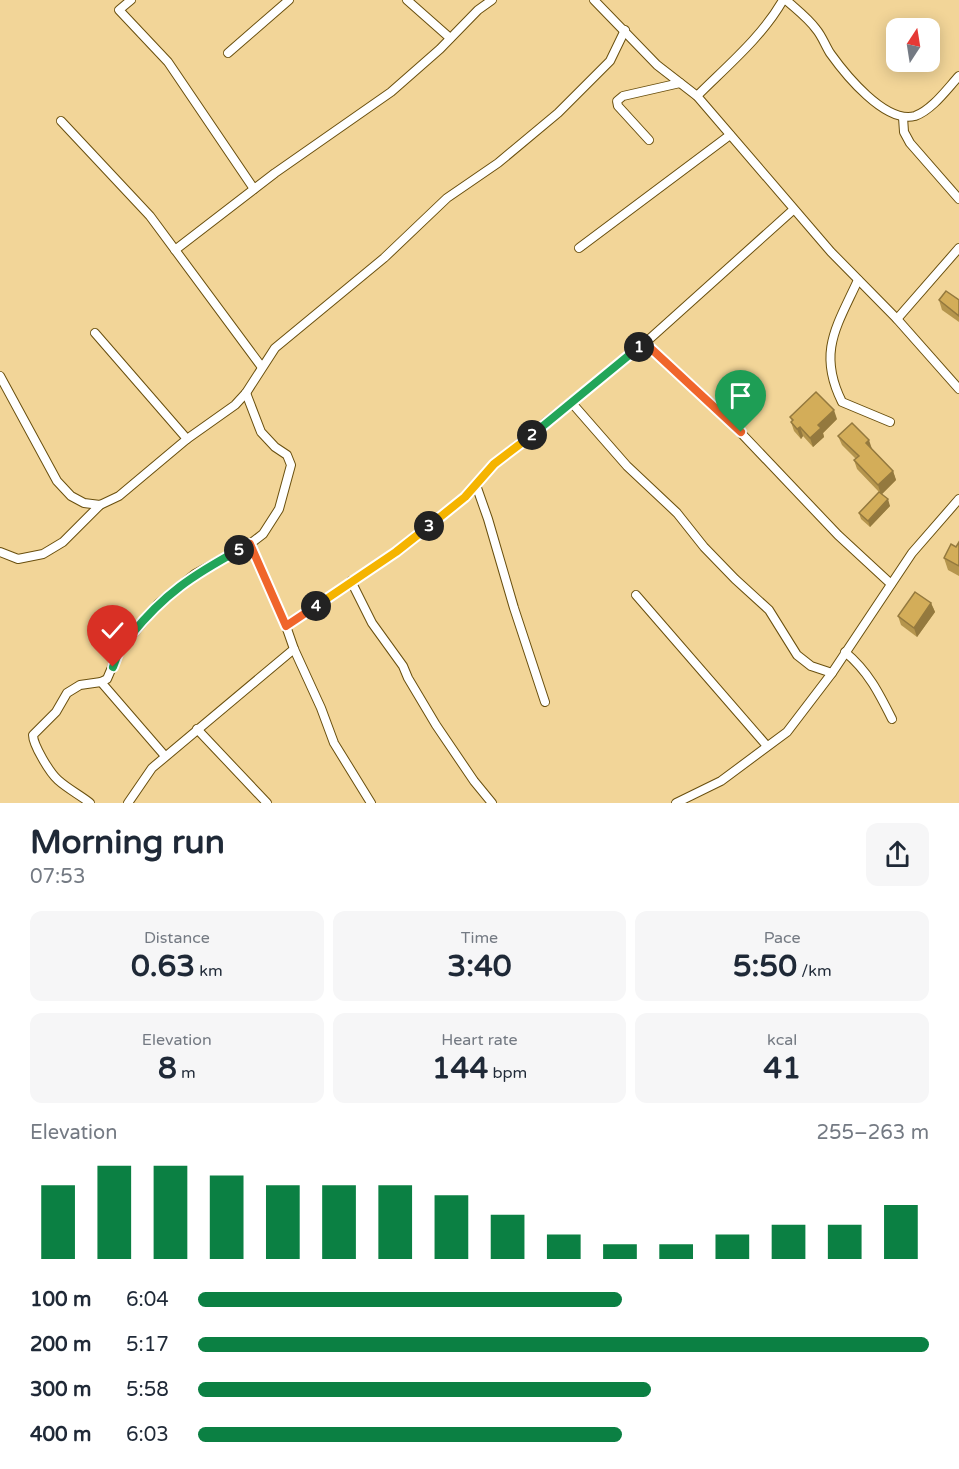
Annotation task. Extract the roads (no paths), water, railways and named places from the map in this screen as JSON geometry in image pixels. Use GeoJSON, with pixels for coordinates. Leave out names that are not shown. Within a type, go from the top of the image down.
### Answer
{"type":"FeatureCollection","features":[{"type":"Feature","properties":{"kind":"street"},"geometry":{"type":"LineString","coordinates":[[131,0],[119,10],[168,62],[254,189]]}},
{"type":"Feature","properties":{"kind":"street"},"geometry":{"type":"LineString","coordinates":[[228,53],[289,0]]}},
{"type":"Feature","properties":{"kind":"street"},"geometry":{"type":"LineString","coordinates":[[407,0],[450,38]]}},
{"type":"Feature","properties":{"kind":"street"},"geometry":{"type":"LineString","coordinates":[[175,250],[321,139],[392,92],[440,49],[478,10],[492,0]]}},
{"type":"Feature","properties":{"kind":"street"},"geometry":{"type":"LineString","coordinates":[[594,0],[657,65],[697,96],[793,210],[897,319],[959,389]]}},
{"type":"Feature","properties":{"kind":"street"},"geometry":{"type":"LineString","coordinates":[[697,96],[758,34],[784,0],[817,30],[844,72],[887,111],[903,117],[915,116],[926,110],[959,76]]}},
{"type":"Feature","properties":{"kind":"street"},"geometry":{"type":"LineString","coordinates":[[0,552],[18,559],[43,554],[63,542],[100,505],[119,496],[187,439],[235,405],[246,393],[261,366],[275,348],[384,258],[447,198],[498,163],[558,112],[610,61],[625,30]]}},
{"type":"Feature","properties":{"kind":"street"},"geometry":{"type":"LineString","coordinates":[[649,140],[618,106],[617,101],[623,96],[680,83]]}},
{"type":"Feature","properties":{"kind":"street"},"geometry":{"type":"LineString","coordinates":[[903,117],[904,132],[910,143],[959,199]]}},
{"type":"Feature","properties":{"kind":"street"},"geometry":{"type":"LineString","coordinates":[[61,121],[150,216],[261,366]]}},
{"type":"Feature","properties":{"kind":"street"},"geometry":{"type":"LineString","coordinates":[[579,248],[730,135]]}},
{"type":"Feature","properties":{"kind":"street"},"geometry":{"type":"LineString","coordinates":[[286,626],[413,539],[465,497],[494,464],[645,343],[793,210]]}},
{"type":"Feature","properties":{"kind":"street"},"geometry":{"type":"LineString","coordinates":[[897,319],[959,248]]}},
{"type":"Feature","properties":{"kind":"street"},"geometry":{"type":"LineString","coordinates":[[858,280],[833,335],[829,362],[832,383],[842,402],[890,422]]}},
{"type":"Feature","properties":{"kind":"street"},"geometry":{"type":"LineString","coordinates":[[95,333],[187,439]]}},
{"type":"Feature","properties":{"kind":"street"},"geometry":{"type":"LineString","coordinates":[[645,343],[722,413],[838,536],[891,584]]}},
{"type":"Feature","properties":{"kind":"street"},"geometry":{"type":"LineString","coordinates":[[0,376],[57,481],[71,496],[84,503],[100,505]]}},
{"type":"Feature","properties":{"kind":"street"},"geometry":{"type":"LineString","coordinates":[[90,803],[57,780],[37,749],[33,735],[56,712],[67,693],[80,685],[102,682],[107,679],[119,651],[158,604],[195,574],[250,544],[263,534],[279,509],[291,465],[287,455],[275,447],[261,432],[246,393]]}},
{"type":"Feature","properties":{"kind":"street"},"geometry":{"type":"LineString","coordinates":[[571,402],[638,477],[677,513],[704,547],[769,610],[797,655],[811,666],[832,673]]}},
{"type":"Feature","properties":{"kind":"street"},"geometry":{"type":"LineString","coordinates":[[476,485],[546,702]]}},
{"type":"Feature","properties":{"kind":"street"},"geometry":{"type":"LineString","coordinates":[[676,803],[721,781],[787,732],[832,673],[912,553],[959,499]]}},
{"type":"Feature","properties":{"kind":"street"},"geometry":{"type":"LineString","coordinates":[[250,544],[334,743],[370,803]]}},
{"type":"Feature","properties":{"kind":"street"},"geometry":{"type":"LineString","coordinates":[[351,581],[372,623],[403,666],[436,725],[492,803]]}},
{"type":"Feature","properties":{"kind":"street"},"geometry":{"type":"LineString","coordinates":[[636,595],[767,746]]}},
{"type":"Feature","properties":{"kind":"street"},"geometry":{"type":"LineString","coordinates":[[128,803],[152,768],[294,649]]}},
{"type":"Feature","properties":{"kind":"street"},"geometry":{"type":"LineString","coordinates":[[845,652],[874,682],[892,719]]}},
{"type":"Feature","properties":{"kind":"street"},"geometry":{"type":"LineString","coordinates":[[102,682],[165,756]]}},
{"type":"Feature","properties":{"kind":"street"},"geometry":{"type":"LineString","coordinates":[[197,729],[267,803]]}}]}
